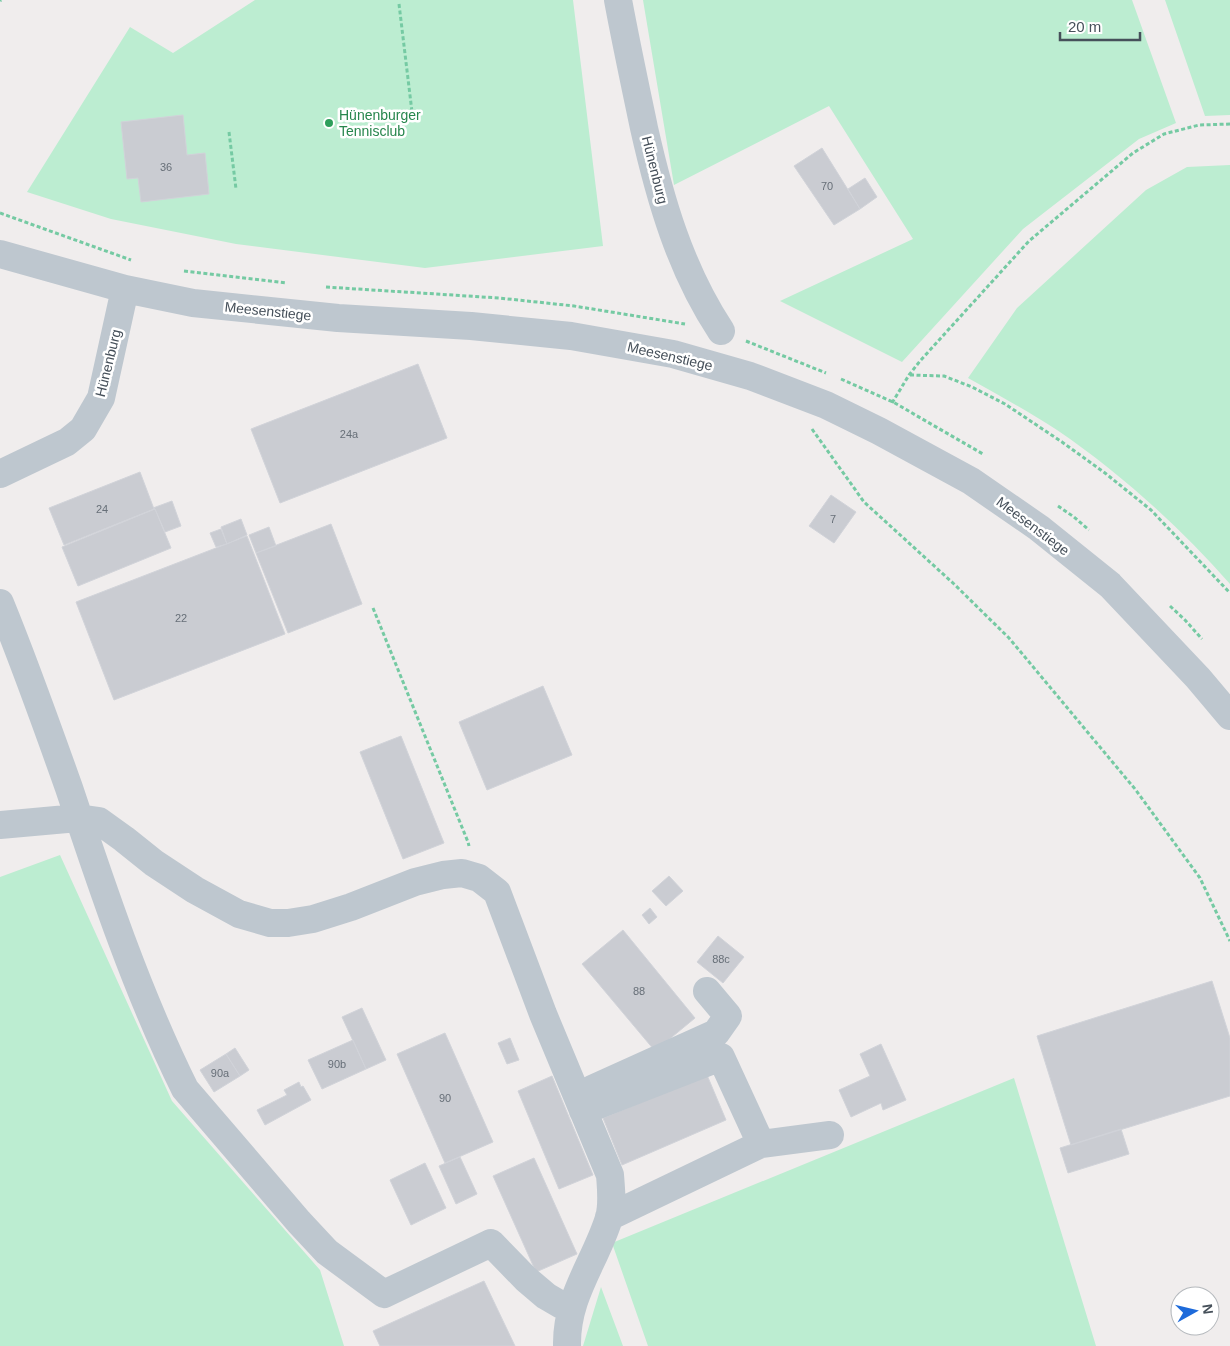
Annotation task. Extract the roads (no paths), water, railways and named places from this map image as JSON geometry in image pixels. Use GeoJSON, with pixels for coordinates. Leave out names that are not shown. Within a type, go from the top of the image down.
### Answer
{"type":"FeatureCollection","features":[{"type":"Feature","properties":{"kind":"street","name":"Hünenburg"},"geometry":{"type":"LineString","coordinates":[[618,0],[631,68],[664,210],[679,251],[709,313],[721,331]]}},
{"type":"Feature","properties":{"kind":"street","name":"Meesenstiege"},"geometry":{"type":"LineString","coordinates":[[0,254],[124,289],[202,304],[338,318],[471,326],[571,336],[674,354],[750,376],[818,402],[879,431],[971,481],[1039,528],[1110,585],[1198,678],[1230,716]]}},
{"type":"Feature","properties":{"kind":"street","name":"Hünenburg"},"geometry":{"type":"LineString","coordinates":[[0,474],[67,442],[83,429],[101,398],[124,289]]}},
{"type":"Feature","properties":{"kind":"street"},"geometry":{"type":"LineString","coordinates":[[0,603],[28,672],[125,950],[162,1040],[185,1089],[327,1252],[384,1294],[491,1244],[546,1296],[570,1310]]}},
{"type":"Feature","properties":{"kind":"street"},"geometry":{"type":"LineString","coordinates":[[0,825],[78,818],[99,822],[154,863],[195,890],[239,914],[270,923],[288,924],[313,920],[415,882],[462,872],[479,878],[497,892],[543,1014],[610,1175],[612,1200],[609,1217],[570,1310],[566,1330],[566,1346]]}},
{"type":"Feature","properties":{"kind":"street"},"geometry":{"type":"LineString","coordinates":[[580,1103],[716,1033],[728,1016],[708,991]]}},
{"type":"Feature","properties":{"kind":"street"},"geometry":{"type":"LineString","coordinates":[[580,1103],[721,1057],[761,1144]]}},
{"type":"Feature","properties":{"kind":"street"},"geometry":{"type":"LineString","coordinates":[[609,1217],[761,1144],[830,1135]]}},
{"type":"Feature","properties":{"kind":"place","name":"Hünenburger Tennisclub"},"geometry":{"type":"Point","coordinates":[329,123]}}]}
